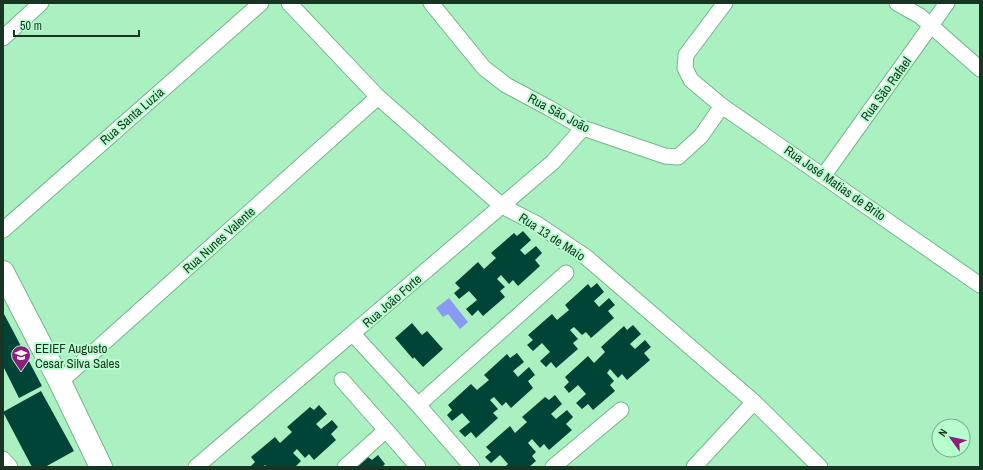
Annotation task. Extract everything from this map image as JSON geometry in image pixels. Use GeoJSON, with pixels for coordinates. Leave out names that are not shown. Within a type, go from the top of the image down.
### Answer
{"type":"FeatureCollection","features":[{"type":"Feature","properties":{"kind":"main road"},"geometry":{"type":"LineString","coordinates":[[3,272],[60,382],[101,467]]}},
{"type":"Feature","properties":{"kind":"street"},"geometry":{"type":"LineString","coordinates":[[3,38],[41,3]]}},
{"type":"Feature","properties":{"kind":"street","name":"Rua Santa Luzia"},"geometry":{"type":"LineString","coordinates":[[3,230],[261,3]]}},
{"type":"Feature","properties":{"kind":"street","name":"Rua 13 de Maio"},"geometry":{"type":"LineString","coordinates":[[289,3],[378,97],[502,206],[537,224],[586,257],[754,402],[820,467]]}},
{"type":"Feature","properties":{"kind":"street","name":"Rua São João"},"geometry":{"type":"LineString","coordinates":[[431,3],[484,68],[506,85],[550,108],[583,128],[665,156],[678,157],[701,136],[722,106]]}},
{"type":"Feature","properties":{"kind":"street","name":"Rua José Matias de Brito"},"geometry":{"type":"LineString","coordinates":[[724,3],[686,55],[685,68],[691,80],[722,106],[824,175],[980,285]]}},
{"type":"Feature","properties":{"kind":"street"},"geometry":{"type":"LineString","coordinates":[[897,3],[920,16],[980,69]]}},
{"type":"Feature","properties":{"kind":"street","name":"Rua São Rafael"},"geometry":{"type":"LineString","coordinates":[[824,175],[947,3]]}},
{"type":"Feature","properties":{"kind":"street","name":"Rua Nunes Valente"},"geometry":{"type":"LineString","coordinates":[[60,382],[378,97]]}},
{"type":"Feature","properties":{"kind":"street","name":"Rua João Forte"},"geometry":{"type":"LineString","coordinates":[[196,467],[553,162],[583,128]]}},
{"type":"Feature","properties":{"kind":"street"},"geometry":{"type":"LineString","coordinates":[[418,405],[566,273]]}},
{"type":"Feature","properties":{"kind":"street"},"geometry":{"type":"LineString","coordinates":[[353,334],[472,467]]}},
{"type":"Feature","properties":{"kind":"street"},"geometry":{"type":"LineString","coordinates":[[342,380],[418,467]]}},
{"type":"Feature","properties":{"kind":"street"},"geometry":{"type":"LineString","coordinates":[[694,467],[754,402]]}},
{"type":"Feature","properties":{"kind":"street"},"geometry":{"type":"LineString","coordinates":[[553,467],[621,410]]}},
{"type":"Feature","properties":{"kind":"street"},"geometry":{"type":"LineString","coordinates":[[345,467],[386,430]]}},
{"type":"Feature","properties":{"kind":"street"},"geometry":{"type":"LineString","coordinates":[[3,459],[10,467]]}},
{"type":"Feature","properties":{"kind":"water"},"geometry":{"type":"Polygon","coordinates":[[[449,298],[468,322],[460,329],[448,314],[443,317],[436,308],[449,298]]]}},
{"type":"Feature","properties":{"kind":"building"},"geometry":{"type":"Polygon","coordinates":[[[523,231],[531,240],[520,250],[525,255],[536,246],[542,253],[535,260],[540,266],[518,286],[513,280],[509,284],[501,275],[497,279],[505,287],[500,291],[505,297],[483,316],[478,310],[472,316],[466,309],[477,300],[469,291],[459,299],[454,293],[460,288],[455,283],[478,262],[484,269],[496,258],[491,253],[514,233],[517,236],[523,231]]]}},
{"type":"Feature","properties":{"kind":"building"},"geometry":{"type":"Polygon","coordinates":[[[597,283],[604,292],[594,301],[599,307],[609,298],[615,305],[608,311],[614,318],[591,338],[586,332],[582,335],[574,327],[570,330],[578,339],[573,343],[578,349],[556,368],[551,362],[546,367],[540,361],[550,352],[542,343],[533,351],[527,345],[533,340],[528,335],[552,314],[557,320],[569,310],[565,305],[588,284],[591,288],[597,283]]]}},
{"type":"Feature","properties":{"kind":"building"},"geometry":{"type":"Polygon","coordinates":[[[3,312],[42,386],[19,398],[3,366],[3,312]]]}},
{"type":"Feature","properties":{"kind":"building"},"geometry":{"type":"Polygon","coordinates":[[[412,323],[422,335],[427,331],[443,349],[423,367],[414,357],[413,359],[395,338],[412,323]]]}},
{"type":"Feature","properties":{"kind":"building"},"geometry":{"type":"Polygon","coordinates":[[[633,325],[641,334],[630,344],[635,349],[645,340],[651,347],[644,353],[650,360],[627,380],[622,374],[618,378],[610,369],[607,373],[614,381],[610,385],[615,391],[593,410],[588,404],[582,409],[576,403],[586,394],[578,385],[569,393],[564,387],[569,382],[565,377],[588,356],[594,363],[605,352],[601,347],[624,326],[627,330],[633,325]]]}},
{"type":"Feature","properties":{"kind":"building"},"geometry":{"type":"Polygon","coordinates":[[[517,353],[524,362],[513,371],[518,377],[529,367],[535,375],[528,381],[533,388],[511,408],[506,402],[502,406],[494,397],[490,400],[498,409],[493,413],[498,418],[476,438],[471,432],[465,437],[459,431],[470,422],[462,413],[452,421],[447,415],[452,410],[448,405],[471,384],[477,390],[489,380],[484,375],[507,354],[510,358],[517,353]]]}},
{"type":"Feature","properties":{"kind":"building"},"geometry":{"type":"Polygon","coordinates":[[[41,391],[74,451],[45,467],[32,467],[3,412],[41,391]]]}},
{"type":"Feature","properties":{"kind":"building"},"geometry":{"type":"Polygon","coordinates":[[[555,395],[562,404],[551,414],[556,419],[567,410],[573,417],[566,424],[572,430],[549,450],[544,444],[540,448],[532,439],[528,443],[536,452],[532,456],[536,461],[529,467],[505,467],[508,464],[500,455],[491,463],[485,457],[491,452],[486,447],[510,426],[515,433],[527,422],[522,417],[545,397],[549,400],[555,395]]]}},
{"type":"Feature","properties":{"kind":"building"},"geometry":{"type":"Polygon","coordinates":[[[319,405],[327,414],[316,424],[321,429],[332,420],[338,427],[331,434],[336,440],[314,460],[309,454],[305,458],[297,449],[293,453],[301,461],[296,466],[298,467],[267,467],[265,465],[263,467],[250,467],[255,462],[251,457],[275,437],[280,443],[292,432],[287,427],[310,407],[314,410],[319,405]]]}},
{"type":"Feature","properties":{"kind":"building"},"geometry":{"type":"Polygon","coordinates":[[[378,455],[385,464],[382,467],[356,467],[368,457],[372,460],[378,455]]]}},
{"type":"Feature","properties":{"kind":"place","name":"EEIEF Augusto Cesar Silva Sales"},"geometry":{"type":"Point","coordinates":[21,372]}}]}
